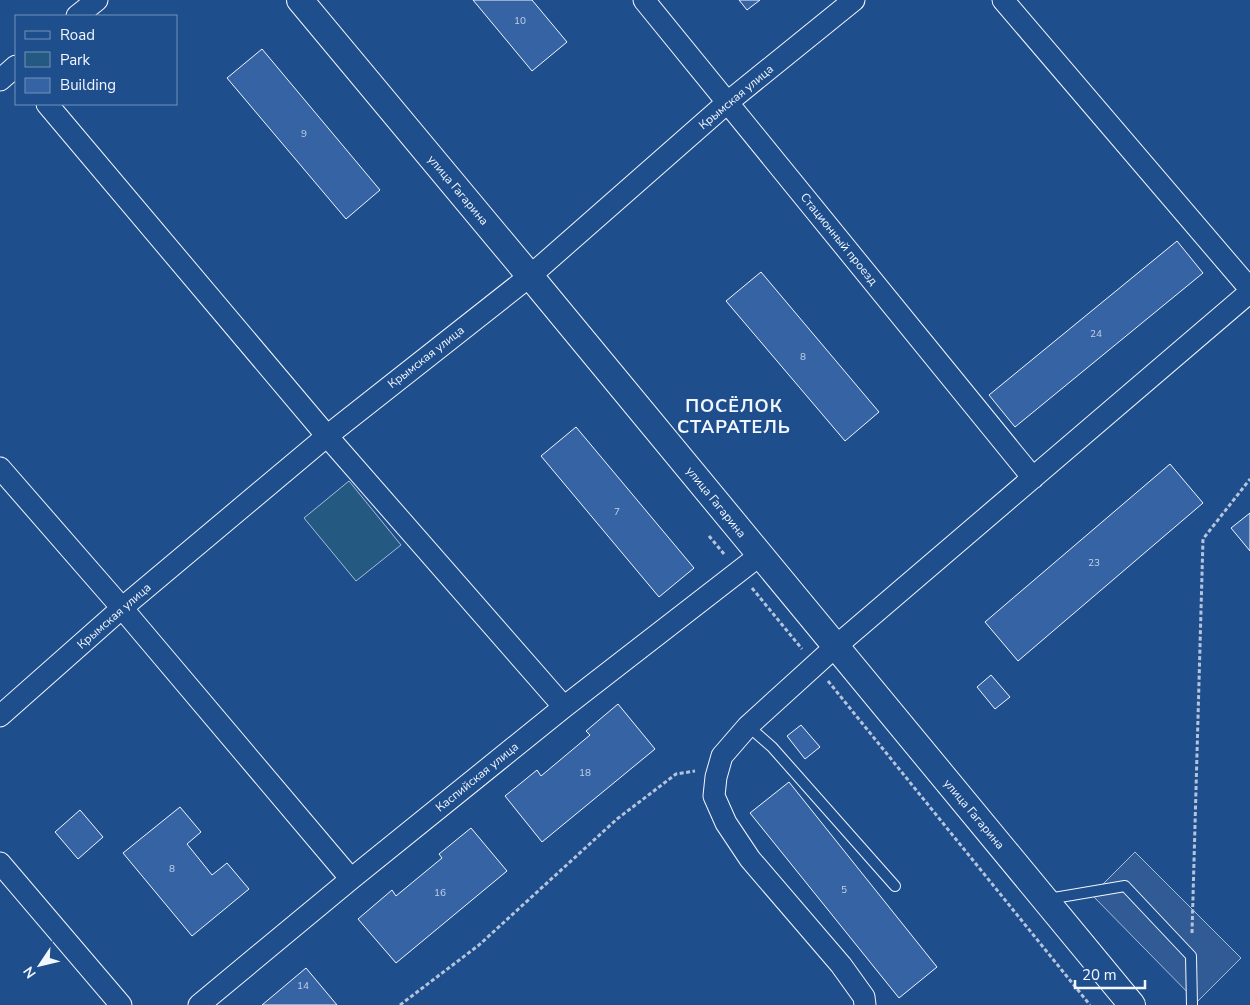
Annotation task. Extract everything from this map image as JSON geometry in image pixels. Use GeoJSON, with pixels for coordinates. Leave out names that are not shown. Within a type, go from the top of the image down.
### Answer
{"type":"FeatureCollection","features":[{"type":"Feature","properties":{"kind":"street"},"geometry":{"type":"LineString","coordinates":[[78,15],[97,0]]}},
{"type":"Feature","properties":{"kind":"street","name":"улица Гагарина"},"geometry":{"type":"LineString","coordinates":[[300,0],[1132,1005]]}},
{"type":"Feature","properties":{"kind":"street","name":"Стационный проезд"},"geometry":{"type":"LineString","coordinates":[[644,0],[1033,478]]}},
{"type":"Feature","properties":{"kind":"street","name":"Крымская улица"},"geometry":{"type":"LineString","coordinates":[[0,716],[122,608],[327,436],[530,276],[728,102],[854,0]]}},
{"type":"Feature","properties":{"kind":"street"},"geometry":{"type":"LineString","coordinates":[[865,1005],[864,997],[841,965],[750,859],[726,823],[714,796],[716,776],[722,756],[748,726],[835,647],[1250,290],[1003,0]]}},
{"type":"Feature","properties":{"kind":"street"},"geometry":{"type":"LineString","coordinates":[[0,80],[15,67]]}},
{"type":"Feature","properties":{"kind":"street"},"geometry":{"type":"LineString","coordinates":[[48,105],[327,436],[564,707]]}},
{"type":"Feature","properties":{"kind":"street"},"geometry":{"type":"LineString","coordinates":[[0,468],[122,608],[352,879]]}},
{"type":"Feature","properties":{"kind":"street","name":"Каспийская улица"},"geometry":{"type":"LineString","coordinates":[[199,1005],[564,707],[760,555]]}},
{"type":"Feature","properties":{"kind":"street"},"geometry":{"type":"LineString","coordinates":[[0,863],[121,1005]]}},
{"type":"Feature","properties":{"kind":"lane"},"geometry":{"type":"LineString","coordinates":[[748,726],[772,747],[896,886]]}},
{"type":"Feature","properties":{"kind":"lane"},"geometry":{"type":"LineString","coordinates":[[1045,900],[1125,886],[1191,956],[1192,1005]]}},
{"type":"Feature","properties":{"kind":"path"},"geometry":{"type":"LineString","coordinates":[[1191,956],[1203,539],[1250,478]]}},
{"type":"Feature","properties":{"kind":"path"},"geometry":{"type":"LineString","coordinates":[[400,1005],[479,945],[617,819],[676,774],[695,771],[716,776]]}},
{"type":"Feature","properties":{"kind":"green space"},"geometry":{"type":"Polygon","coordinates":[[[349,481],[401,545],[356,581],[304,518],[349,481]]]}},
{"type":"Feature","properties":{"kind":"shaded area"},"geometry":{"type":"Polygon","coordinates":[[[1135,852],[1241,958],[1197,1002],[1092,895],[1135,852]]]}},
{"type":"Feature","properties":{"kind":"building"},"geometry":{"type":"Polygon","coordinates":[[[473,0],[532,0],[567,42],[532,71],[473,0]]]}},
{"type":"Feature","properties":{"kind":"building"},"geometry":{"type":"Polygon","coordinates":[[[739,0],[760,0],[747,10],[739,0]]]}},
{"type":"Feature","properties":{"kind":"building"},"geometry":{"type":"Polygon","coordinates":[[[262,49],[380,190],[346,219],[227,78],[262,49]]]}},
{"type":"Feature","properties":{"kind":"building"},"geometry":{"type":"Polygon","coordinates":[[[1177,241],[1203,273],[1015,427],[989,395],[1177,241]]]}},
{"type":"Feature","properties":{"kind":"building"},"geometry":{"type":"Polygon","coordinates":[[[761,272],[879,412],[845,441],[726,301],[761,272]]]}},
{"type":"Feature","properties":{"kind":"building"},"geometry":{"type":"Polygon","coordinates":[[[576,427],[694,568],[659,597],[541,456],[576,427]]]}},
{"type":"Feature","properties":{"kind":"building"},"geometry":{"type":"Polygon","coordinates":[[[1170,464],[1203,503],[1018,661],[985,622],[1170,464]]]}},
{"type":"Feature","properties":{"kind":"building"},"geometry":{"type":"Polygon","coordinates":[[[1250,513],[1250,551],[1231,528],[1250,513]]]}},
{"type":"Feature","properties":{"kind":"building"},"geometry":{"type":"Polygon","coordinates":[[[991,675],[1010,697],[995,709],[977,687],[991,675]]]}},
{"type":"Feature","properties":{"kind":"building"},"geometry":{"type":"Polygon","coordinates":[[[618,704],[655,749],[542,842],[505,796],[537,770],[541,776],[590,735],[586,731],[618,704]]]}},
{"type":"Feature","properties":{"kind":"building"},"geometry":{"type":"Polygon","coordinates":[[[801,725],[820,747],[805,759],[787,736],[801,725]]]}},
{"type":"Feature","properties":{"kind":"building"},"geometry":{"type":"Polygon","coordinates":[[[789,782],[937,967],[899,998],[750,813],[789,782]]]}},
{"type":"Feature","properties":{"kind":"building"},"geometry":{"type":"Polygon","coordinates":[[[180,807],[201,832],[187,844],[212,875],[227,863],[249,889],[192,936],[123,853],[180,807]]]}},
{"type":"Feature","properties":{"kind":"building"},"geometry":{"type":"Polygon","coordinates":[[[80,810],[103,837],[78,859],[55,832],[80,810]]]}},
{"type":"Feature","properties":{"kind":"building"},"geometry":{"type":"Polygon","coordinates":[[[471,828],[507,871],[396,963],[358,919],[392,890],[396,896],[442,858],[439,854],[471,828]]]}},
{"type":"Feature","properties":{"kind":"building"},"geometry":{"type":"Polygon","coordinates":[[[306,968],[337,1005],[262,1005],[306,968]]]}},
{"type":"Feature","properties":{"kind":"district","name":"ПОСЁЛОК СТАРАТЕЛЬ"},"geometry":{"type":"Point","coordinates":[734,416]}}]}
